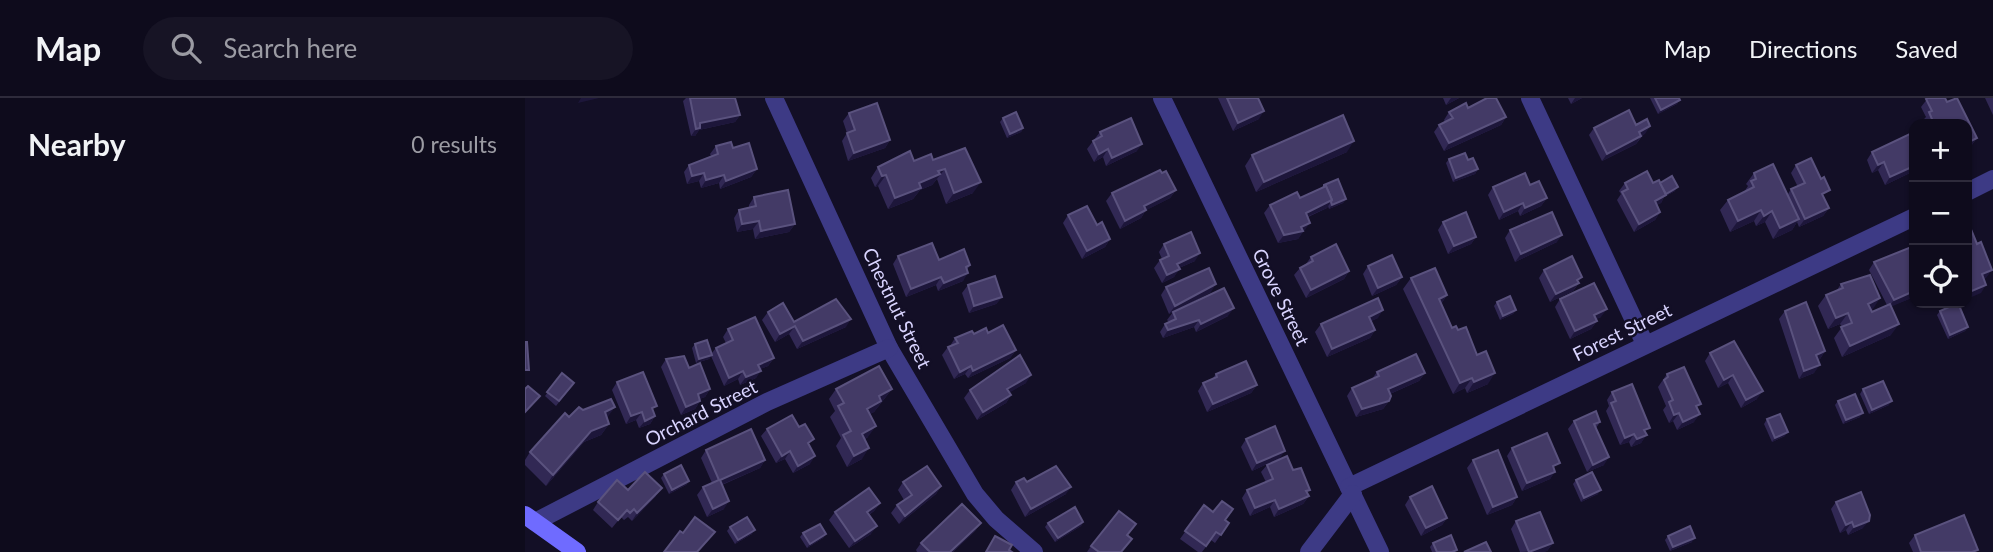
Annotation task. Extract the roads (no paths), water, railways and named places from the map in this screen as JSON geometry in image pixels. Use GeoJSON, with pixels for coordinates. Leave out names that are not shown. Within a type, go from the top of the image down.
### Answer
{"type":"FeatureCollection","features":[{"type":"Feature","properties":{"kind":"main road"},"geometry":{"type":"LineString","coordinates":[[530,518],[577,552]]}},
{"type":"Feature","properties":{"kind":"street","name":"Chestnut Street"},"geometry":{"type":"LineString","coordinates":[[774,98],[889,348],[975,494],[996,519],[1034,552]]}},
{"type":"Feature","properties":{"kind":"street","name":"Grove Street"},"geometry":{"type":"LineString","coordinates":[[1162,98],[1380,552]]}},
{"type":"Feature","properties":{"kind":"street"},"geometry":{"type":"LineString","coordinates":[[1529,98],[1645,344]]}},
{"type":"Feature","properties":{"kind":"street"},"geometry":{"type":"LineString","coordinates":[[1972,190],[1993,179]]}},
{"type":"Feature","properties":{"kind":"street","name":"Forest Street"},"geometry":{"type":"LineString","coordinates":[[1308,552],[1351,490],[1645,344],[1909,219]]}},
{"type":"Feature","properties":{"kind":"street","name":"Orchard Street"},"geometry":{"type":"LineString","coordinates":[[530,518],[767,402],[889,348]]}}]}
